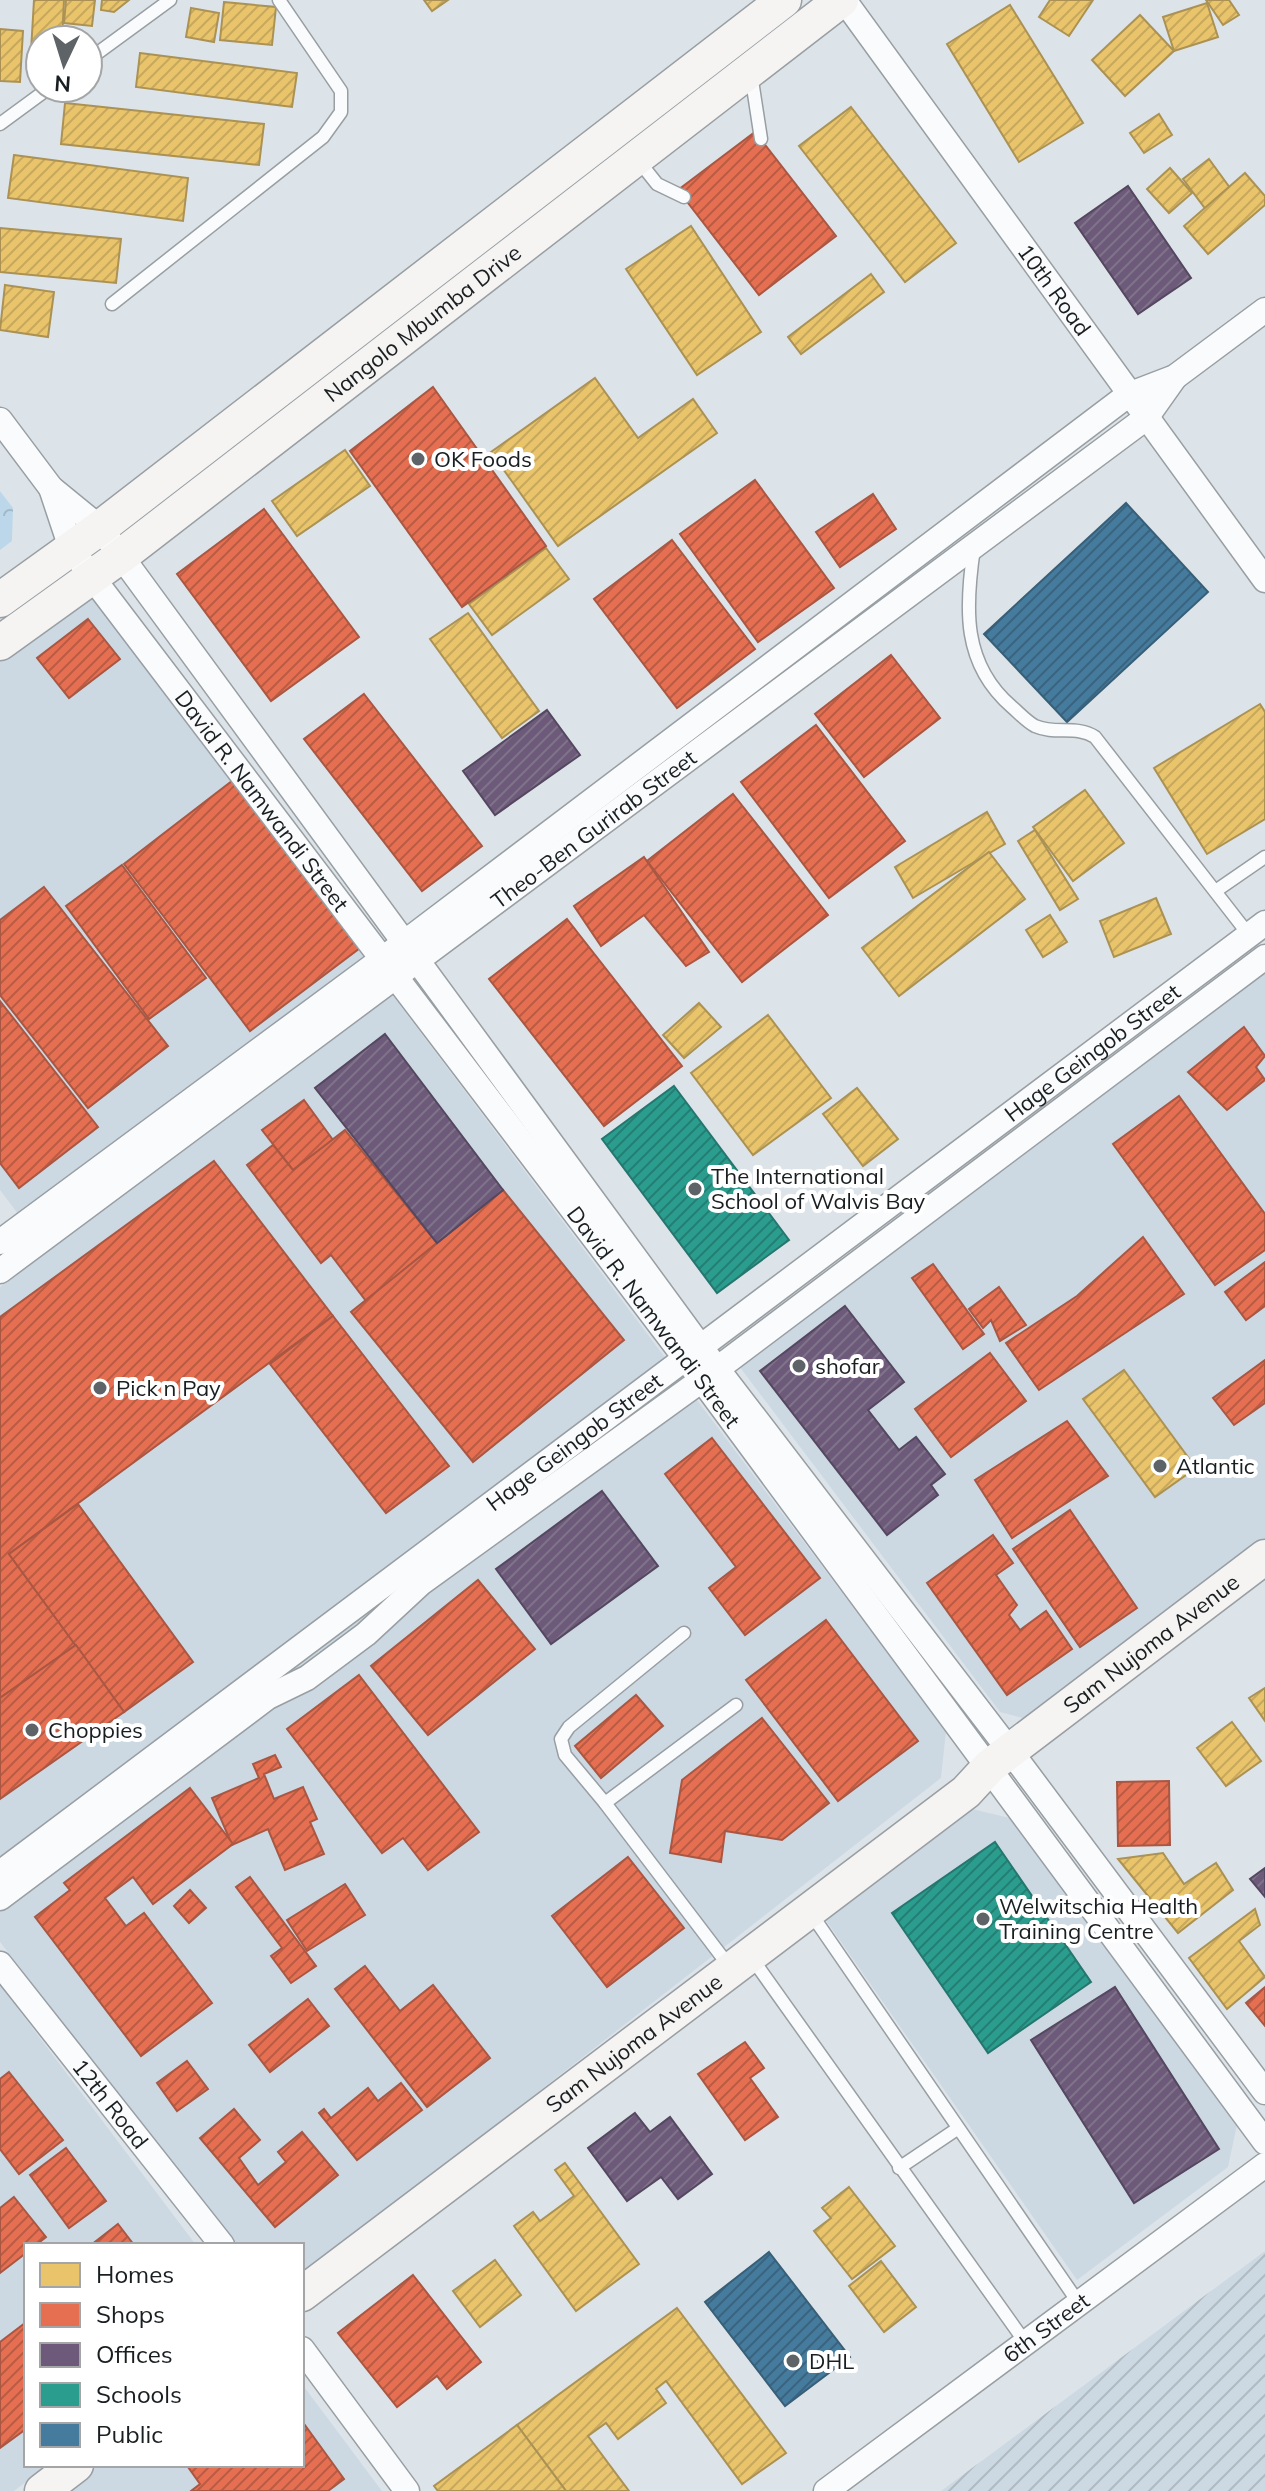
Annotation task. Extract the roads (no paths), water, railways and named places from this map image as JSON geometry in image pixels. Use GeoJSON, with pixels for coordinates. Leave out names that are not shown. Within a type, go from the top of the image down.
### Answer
{"type":"FeatureCollection","features":[{"type":"Feature","properties":{"kind":"street","name":"Nangolo Mbumba Drive"},"geometry":{"type":"LineString","coordinates":[[0,600],[100,528],[784,0]]}},
{"type":"Feature","properties":{"kind":"street","name":"Nangolo Mbumba Drive"},"geometry":{"type":"LineString","coordinates":[[0,643],[121,556],[842,0]]}},
{"type":"Feature","properties":{"kind":"street","name":"10th Road"},"geometry":{"type":"LineString","coordinates":[[842,0],[1265,580]]}},
{"type":"Feature","properties":{"kind":"street","name":"Theo-Ben Gurirab Street"},"geometry":{"type":"LineString","coordinates":[[0,1271],[1128,395],[1175,377],[1265,310]]}},
{"type":"Feature","properties":{"kind":"street","name":"Theo-Ben Gurirab Street"},"geometry":{"type":"LineString","coordinates":[[0,1242],[401,960],[975,546],[1146,418],[1175,377]]}},
{"type":"Feature","properties":{"kind":"street","name":"David R. Namwandi Street"},"geometry":{"type":"LineString","coordinates":[[0,420],[51,488],[100,528],[401,960],[694,1354],[1006,1766],[1265,2092]]}},
{"type":"Feature","properties":{"kind":"street","name":"David R. Namwandi Street"},"geometry":{"type":"LineString","coordinates":[[51,488],[71,548],[92,577],[401,960]]}},
{"type":"Feature","properties":{"kind":"street","name":"Hage Geingob Street"},"geometry":{"type":"LineString","coordinates":[[0,1873],[1257,929]]}},
{"type":"Feature","properties":{"kind":"street","name":"Hage Geingob Street"},"geometry":{"type":"LineString","coordinates":[[0,1898],[268,1697],[307,1678],[366,1634],[421,1583],[710,1374],[1265,957]]}},
{"type":"Feature","properties":{"kind":"street","name":"Sam Nujoma Avenue"},"geometry":{"type":"LineString","coordinates":[[1006,1766],[1265,1557]]}},
{"type":"Feature","properties":{"kind":"street","name":"Sam Nujoma Avenue"},"geometry":{"type":"LineString","coordinates":[[304,2292],[739,1960],[966,1792],[1265,1586]]}},
{"type":"Feature","properties":{"kind":"street","name":"David R. Namwandi Street"},"geometry":{"type":"LineString","coordinates":[[1006,1766],[1265,2142]]}},
{"type":"Feature","properties":{"kind":"street","name":"12th Road"},"geometry":{"type":"LineString","coordinates":[[0,1964],[220,2243]]}},
{"type":"Feature","properties":{"kind":"street","name":"6th Street"},"geometry":{"type":"LineString","coordinates":[[826,2491],[1265,2165]]}},
{"type":"Feature","properties":{"kind":"street"},"geometry":{"type":"LineString","coordinates":[[304,2352],[407,2491]]}},
{"type":"Feature","properties":{"kind":"street"},"geometry":{"type":"LineString","coordinates":[[42,2491],[73,2467]]}},
{"type":"Feature","properties":{"kind":"lane"},"geometry":{"type":"LineString","coordinates":[[104,48],[170,0]]}},
{"type":"Feature","properties":{"kind":"lane"},"geometry":{"type":"LineString","coordinates":[[112,304],[323,137],[341,112],[341,91],[279,0]]}},
{"type":"Feature","properties":{"kind":"lane"},"geometry":{"type":"LineString","coordinates":[[750,71],[761,139]]}},
{"type":"Feature","properties":{"kind":"lane"},"geometry":{"type":"LineString","coordinates":[[0,124],[27,104]]}},
{"type":"Feature","properties":{"kind":"lane"},"geometry":{"type":"LineString","coordinates":[[636,158],[657,184],[684,197]]}},
{"type":"Feature","properties":{"kind":"lane"},"geometry":{"type":"LineString","coordinates":[[975,546],[968,580],[970,637],[976,660],[994,691],[1033,726],[1055,732],[1079,731],[1095,737],[1217,890],[1257,929]]}},
{"type":"Feature","properties":{"kind":"lane"},"geometry":{"type":"LineString","coordinates":[[1217,890],[1265,857]]}},
{"type":"Feature","properties":{"kind":"lane"},"geometry":{"type":"LineString","coordinates":[[684,1633],[569,1727],[561,1739],[565,1755],[739,1960],[899,2168],[1025,2342]]}},
{"type":"Feature","properties":{"kind":"lane"},"geometry":{"type":"LineString","coordinates":[[605,1803],[736,1705]]}},
{"type":"Feature","properties":{"kind":"lane"},"geometry":{"type":"LineString","coordinates":[[808,1910],[1078,2302]]}},
{"type":"Feature","properties":{"kind":"lane"},"geometry":{"type":"LineString","coordinates":[[899,2168],[957,2129]]}},
{"type":"Feature","properties":{"kind":"place","name":"OK Foods"},"geometry":{"type":"Point","coordinates":[418,459]}},
{"type":"Feature","properties":{"kind":"place","name":"The International School of Walvis Bay"},"geometry":{"type":"Point","coordinates":[695,1189]}},
{"type":"Feature","properties":{"kind":"place","name":"shofar"},"geometry":{"type":"Point","coordinates":[799,1366]}},
{"type":"Feature","properties":{"kind":"place","name":"Pick n Pay"},"geometry":{"type":"Point","coordinates":[100,1388]}},
{"type":"Feature","properties":{"kind":"place","name":"Atlantic"},"geometry":{"type":"Point","coordinates":[1160,1466]}},
{"type":"Feature","properties":{"kind":"place","name":"Choppies"},"geometry":{"type":"Point","coordinates":[32,1730]}},
{"type":"Feature","properties":{"kind":"place","name":"Welwitschia Health Training Centre"},"geometry":{"type":"Point","coordinates":[983,1919]}},
{"type":"Feature","properties":{"kind":"place","name":"DHL"},"geometry":{"type":"Point","coordinates":[793,2361]}}]}
